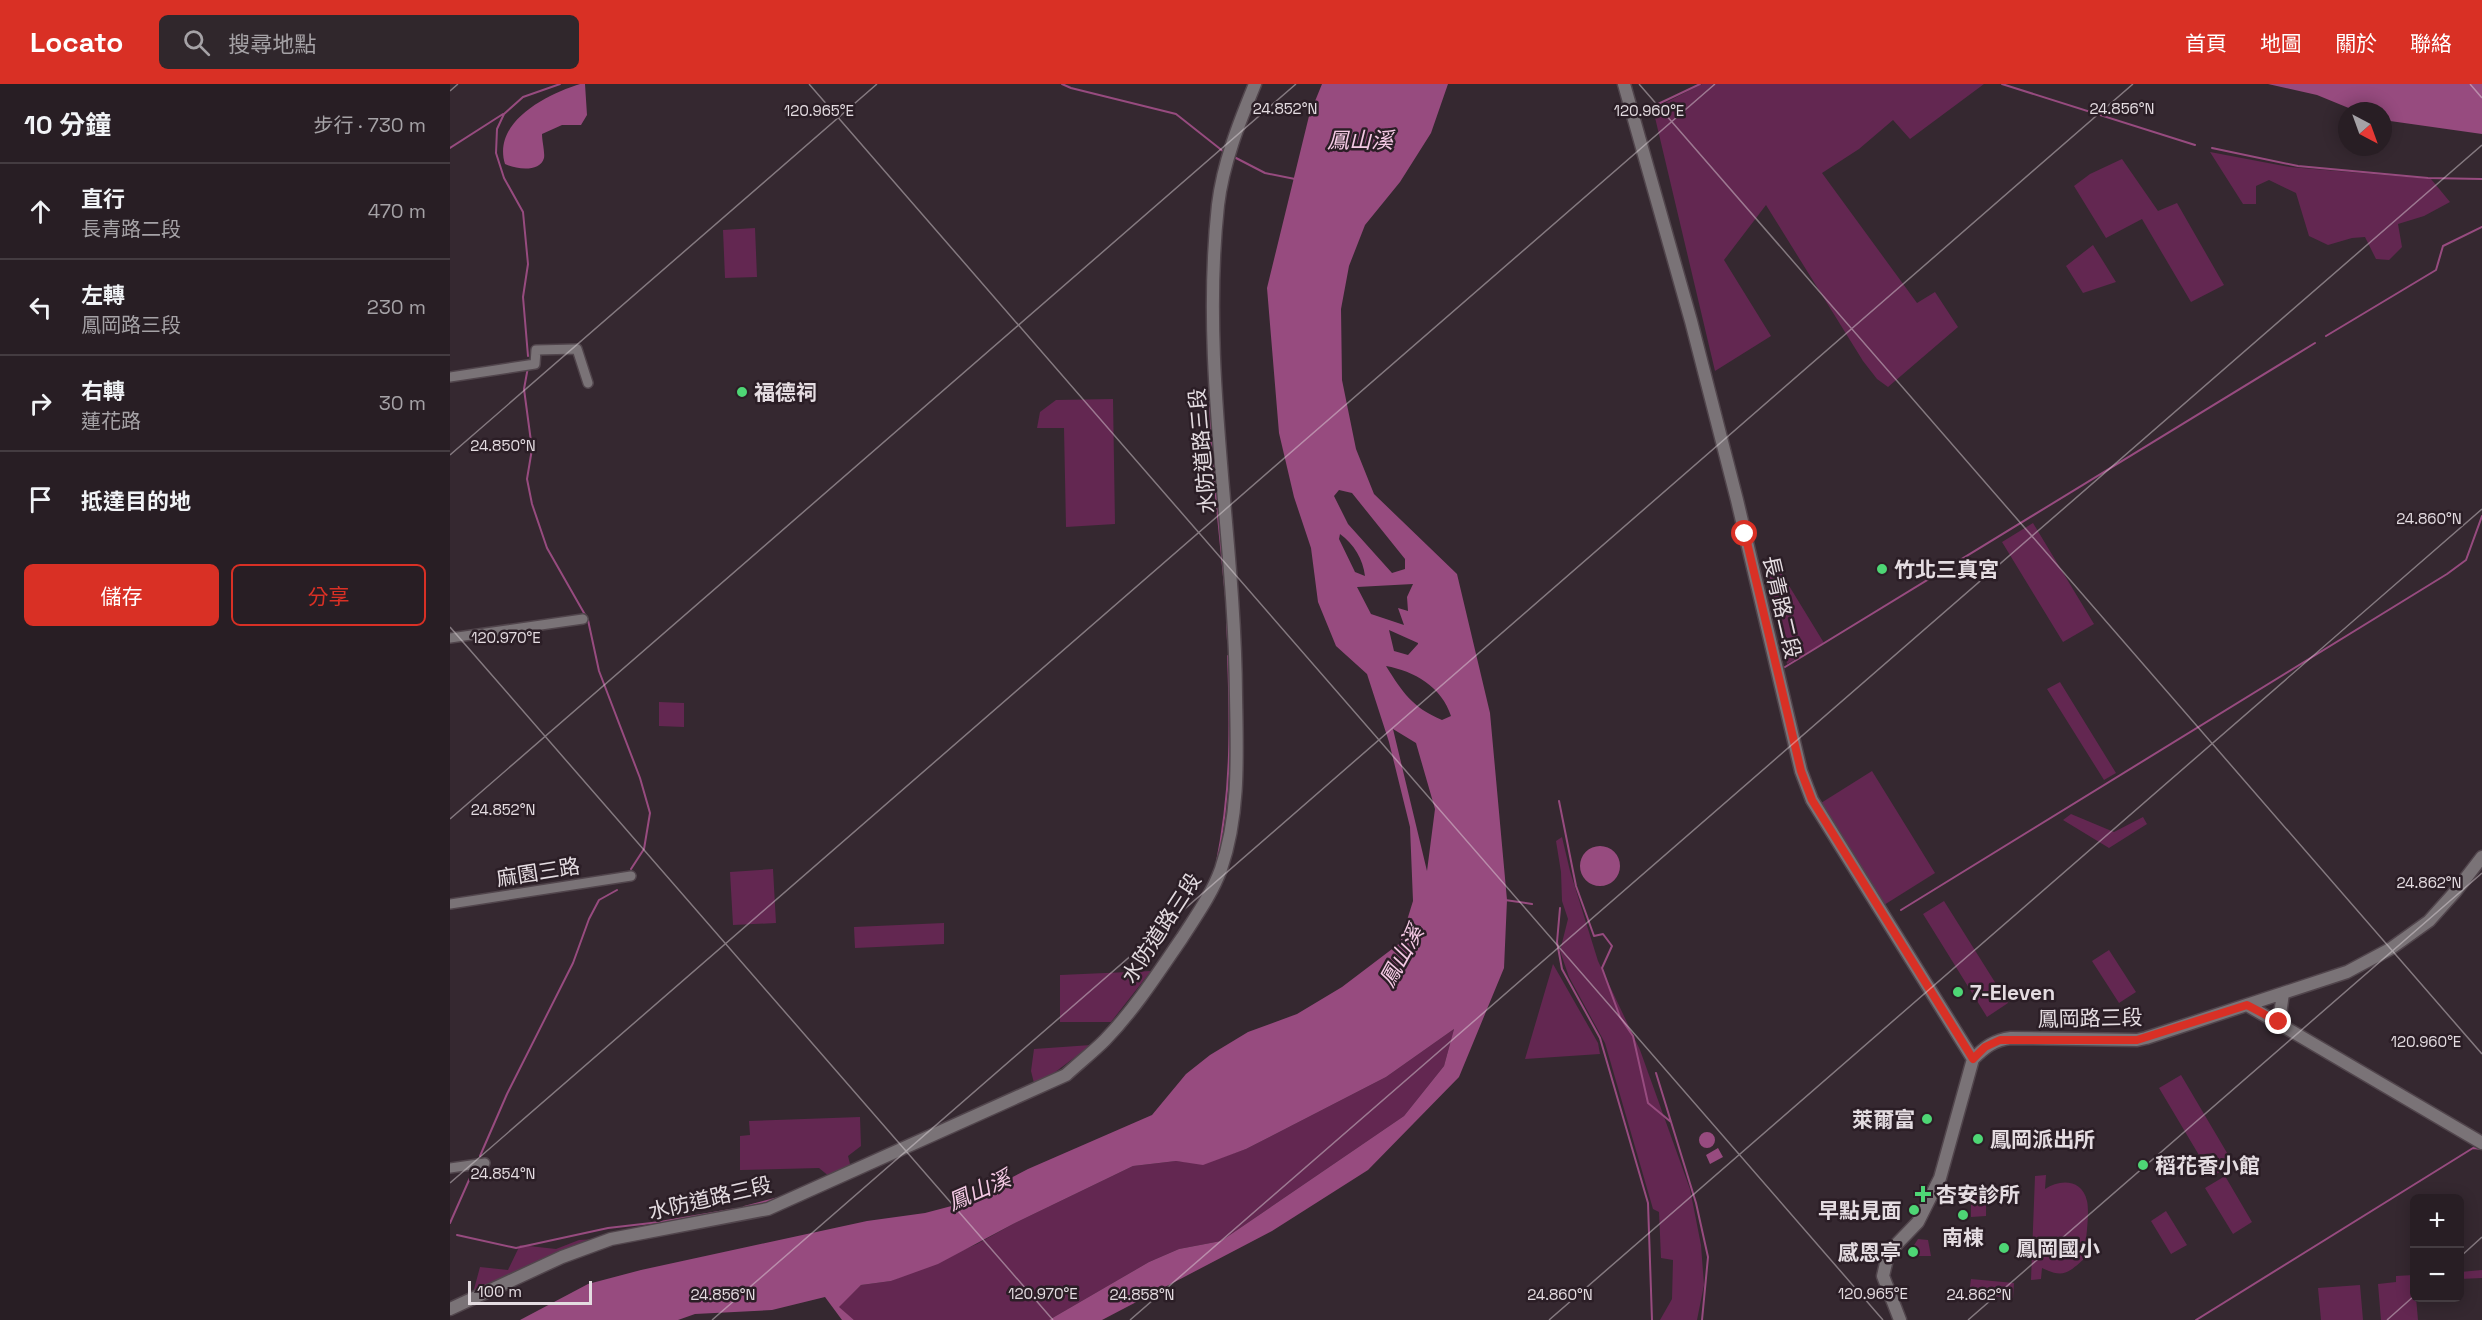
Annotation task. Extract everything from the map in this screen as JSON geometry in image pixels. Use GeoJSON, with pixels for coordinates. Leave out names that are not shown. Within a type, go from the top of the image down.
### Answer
{"type":"FeatureCollection","features":[{"type":"Feature","properties":{"kind":"street","name":"水防道路三段"},"geometry":{"type":"LineString","coordinates":[[450,1309],[562,1257],[611,1239],[768,1209],[1066,1075],[1106,1039],[1145,992],[1184,935],[1205,903],[1220,870],[1231,831],[1236,786],[1236,649],[1229,533],[1215,388],[1215,284],[1218,204],[1234,137],[1255,84]]}},
{"type":"Feature","properties":{"kind":"street","name":"長青路二段"},"geometry":{"type":"LineString","coordinates":[[1624,84],[1691,321],[1737,500],[1801,771],[1812,800],[1973,1059]]}},
{"type":"Feature","properties":{"kind":"street"},"geometry":{"type":"LineString","coordinates":[[450,377],[535,364],[536,350],[576,348],[588,383]]}},
{"type":"Feature","properties":{"kind":"street"},"geometry":{"type":"LineString","coordinates":[[450,638],[583,619]]}},
{"type":"Feature","properties":{"kind":"street","name":"鳳岡路三段"},"geometry":{"type":"LineString","coordinates":[[1973,1059],[1985,1047],[2000,1040],[2137,1040],[2347,972],[2390,949],[2429,921],[2482,857]]}},
{"type":"Feature","properties":{"kind":"street","name":"麻園三路"},"geometry":{"type":"LineString","coordinates":[[450,904],[631,876]]}},
{"type":"Feature","properties":{"kind":"street"},"geometry":{"type":"LineString","coordinates":[[2279,1022],[2283,993]]}},
{"type":"Feature","properties":{"kind":"street"},"geometry":{"type":"LineString","coordinates":[[2247,1005],[2482,1143]]}},
{"type":"Feature","properties":{"kind":"street"},"geometry":{"type":"LineString","coordinates":[[1900,1320],[1883,1276],[1887,1259],[1892,1250],[1918,1222],[1940,1178],[1973,1059]]}},
{"type":"Feature","properties":{"kind":"street"},"geometry":{"type":"LineString","coordinates":[[450,1168],[485,1163]]}},
{"type":"Feature","properties":{"kind":"shaded area"},"geometry":{"type":"Polygon","coordinates":[[[1702,84],[1984,84],[1910,139],[1893,120],[1859,149],[1822,173],[1917,303],[1935,292],[1958,327],[1888,387],[1877,379],[1863,361],[1766,205],[1724,260],[1771,336],[1715,371],[1653,109],[1702,84]]]}},
{"type":"Feature","properties":{"kind":"shaded area"},"geometry":{"type":"Polygon","coordinates":[[[2210,152],[2290,167],[2431,179],[2450,202],[2424,216],[2398,224],[2402,247],[2389,260],[2376,259],[2365,237],[2328,245],[2309,236],[2296,193],[2269,180],[2256,186],[2256,204],[2243,204],[2210,152]]]}},
{"type":"Feature","properties":{"kind":"shaded area"},"geometry":{"type":"Polygon","coordinates":[[[2122,159],[2158,211],[2177,203],[2224,285],[2191,302],[2142,219],[2106,238],[2074,186],[2090,174],[2122,159]]]}},
{"type":"Feature","properties":{"kind":"shaded area"},"geometry":{"type":"Polygon","coordinates":[[[755,228],[757,277],[725,278],[723,230],[755,228]]]}},
{"type":"Feature","properties":{"kind":"shaded area"},"geometry":{"type":"Polygon","coordinates":[[[2093,245],[2116,282],[2083,293],[2066,266],[2093,245]]]}},
{"type":"Feature","properties":{"kind":"shaded area"},"geometry":{"type":"Polygon","coordinates":[[[1113,399],[1115,524],[1066,527],[1064,428],[1037,428],[1040,412],[1056,400],[1113,399]]]}},
{"type":"Feature","properties":{"kind":"shaded area"},"geometry":{"type":"Polygon","coordinates":[[[2033,523],[2094,624],[2063,642],[2002,542],[2033,523]]]}},
{"type":"Feature","properties":{"kind":"shaded area"},"geometry":{"type":"Polygon","coordinates":[[[1780,571],[1824,643],[1787,664],[1767,577],[1780,571]]]}},
{"type":"Feature","properties":{"kind":"shaded area"},"geometry":{"type":"Polygon","coordinates":[[[2060,682],[2116,773],[2104,780],[2047,689],[2060,682]]]}},
{"type":"Feature","properties":{"kind":"shaded area"},"geometry":{"type":"Polygon","coordinates":[[[659,702],[684,703],[684,727],[659,726],[659,702]]]}},
{"type":"Feature","properties":{"kind":"shaded area"},"geometry":{"type":"Polygon","coordinates":[[[1872,771],[1935,873],[1884,905],[1821,803],[1872,771]]]}},
{"type":"Feature","properties":{"kind":"shaded area"},"geometry":{"type":"Polygon","coordinates":[[[2071,814],[2114,832],[2143,817],[2147,824],[2109,848],[2063,820],[2071,814]]]}},
{"type":"Feature","properties":{"kind":"shaded area"},"geometry":{"type":"Polygon","coordinates":[[[1562,837],[1598,961],[1640,1050],[1690,1189],[1701,1245],[1704,1285],[1697,1320],[1660,1320],[1672,1299],[1673,1260],[1661,1258],[1659,1212],[1653,1209],[1605,1043],[1569,977],[1560,951],[1568,919],[1562,901],[1561,872],[1556,841],[1562,837]]]}},
{"type":"Feature","properties":{"kind":"shaded area"},"geometry":{"type":"Polygon","coordinates":[[[773,869],[776,923],[733,925],[730,872],[773,869]]]}},
{"type":"Feature","properties":{"kind":"shaded area"},"geometry":{"type":"Polygon","coordinates":[[[1944,901],[2008,1003],[1987,1017],[1923,914],[1944,901]]]}},
{"type":"Feature","properties":{"kind":"shaded area"},"geometry":{"type":"Polygon","coordinates":[[[944,923],[944,944],[855,948],[854,927],[944,923]]]}},
{"type":"Feature","properties":{"kind":"shaded area"},"geometry":{"type":"Polygon","coordinates":[[[2109,950],[2136,992],[2119,1003],[2092,961],[2109,950]]]}},
{"type":"Feature","properties":{"kind":"shaded area"},"geometry":{"type":"Polygon","coordinates":[[[1553,964],[1598,1043],[1600,1054],[1525,1059],[1553,964]]]}},
{"type":"Feature","properties":{"kind":"shaded area"},"geometry":{"type":"Polygon","coordinates":[[[1151,971],[1111,1022],[1060,1022],[1060,975],[1151,971]]]}},
{"type":"Feature","properties":{"kind":"shaded area"},"geometry":{"type":"Polygon","coordinates":[[[1454,1029],[1444,1066],[1404,1116],[1221,1241],[1179,1249],[1149,1262],[1049,1320],[854,1320],[838,1307],[861,1285],[891,1281],[977,1244],[1133,1166],[1176,1161],[1203,1164],[1246,1149],[1386,1077],[1454,1029]]]}},
{"type":"Feature","properties":{"kind":"shaded area"},"geometry":{"type":"Polygon","coordinates":[[[1091,1045],[1054,1073],[1034,1083],[1031,1071],[1034,1049],[1091,1045]]]}},
{"type":"Feature","properties":{"kind":"shaded area"},"geometry":{"type":"Polygon","coordinates":[[[2181,1075],[2233,1163],[2212,1177],[2159,1088],[2181,1075]]]}},
{"type":"Feature","properties":{"kind":"shaded area"},"geometry":{"type":"Polygon","coordinates":[[[860,1117],[861,1146],[848,1156],[851,1168],[830,1177],[819,1168],[740,1170],[740,1136],[750,1135],[749,1121],[860,1117]]]}},
{"type":"Feature","properties":{"kind":"shaded area"},"geometry":{"type":"Polygon","coordinates":[[[2046,1175],[2045,1189],[2057,1184],[2070,1183],[2080,1188],[2084,1194],[2088,1214],[2084,1259],[2069,1271],[2060,1274],[2042,1268],[2041,1279],[2031,1280],[2035,1176],[2046,1175]]]}},
{"type":"Feature","properties":{"kind":"shaded area"},"geometry":{"type":"Polygon","coordinates":[[[2225,1176],[2252,1222],[2233,1234],[2205,1188],[2225,1176]]]}},
{"type":"Feature","properties":{"kind":"shaded area"},"geometry":{"type":"Polygon","coordinates":[[[1971,1195],[1986,1195],[1986,1216],[1971,1217],[1971,1195]]]}},
{"type":"Feature","properties":{"kind":"shaded area"},"geometry":{"type":"Polygon","coordinates":[[[2166,1211],[2187,1245],[2171,1254],[2151,1221],[2166,1211]]]}},
{"type":"Feature","properties":{"kind":"shaded area"},"geometry":{"type":"Polygon","coordinates":[[[595,1239],[473,1293],[480,1267],[508,1270],[520,1245],[556,1249],[579,1240],[595,1239]]]}},
{"type":"Feature","properties":{"kind":"shaded area"},"geometry":{"type":"Polygon","coordinates":[[[1918,1239],[1928,1240],[1931,1256],[1907,1256],[1918,1239]]]}},
{"type":"Feature","properties":{"kind":"shaded area"},"geometry":{"type":"Polygon","coordinates":[[[2482,1270],[2482,1278],[2464,1279],[2464,1272],[2482,1270]]]}},
{"type":"Feature","properties":{"kind":"shaded area"},"geometry":{"type":"Polygon","coordinates":[[[2410,1275],[2410,1302],[2416,1302],[2418,1320],[2381,1320],[2378,1284],[2396,1282],[2396,1276],[2410,1275]]]}},
{"type":"Feature","properties":{"kind":"shaded area"},"geometry":{"type":"Polygon","coordinates":[[[1971,1279],[2014,1283],[2013,1298],[1969,1294],[1971,1279]]]}},
{"type":"Feature","properties":{"kind":"shaded area"},"geometry":{"type":"Polygon","coordinates":[[[2360,1285],[2363,1320],[2321,1320],[2318,1288],[2360,1285]]]}},
{"type":"Feature","properties":{"kind":"water"},"geometry":{"type":"Polygon","coordinates":[[[580,84],[585,84],[587,115],[581,125],[562,125],[542,134],[544,158],[538,166],[521,168],[505,164],[503,149],[514,123],[538,103],[580,84]]]}},
{"type":"Feature","properties":{"kind":"water","name":"鳳山溪"},"geometry":{"type":"Polygon","coordinates":[[[1322,84],[1448,84],[1431,133],[1400,182],[1365,225],[1349,266],[1341,309],[1342,380],[1356,449],[1374,494],[1457,574],[1490,713],[1507,900],[1504,968],[1459,1077],[1368,1170],[1272,1231],[1102,1320],[1049,1320],[1149,1262],[1179,1249],[1221,1241],[1404,1116],[1444,1066],[1454,1029],[1386,1077],[1246,1149],[1203,1165],[1176,1161],[1133,1166],[1013,1224],[938,1264],[891,1281],[861,1285],[839,1307],[854,1320],[842,1320],[825,1297],[772,1310],[695,1314],[678,1320],[520,1320],[588,1284],[641,1270],[867,1221],[925,1213],[963,1203],[1028,1169],[1152,1115],[1186,1074],[1210,1055],[1248,1032],[1297,1014],[1342,987],[1400,943],[1413,901],[1410,827],[1389,742],[1367,674],[1336,646],[1318,602],[1311,548],[1294,497],[1279,433],[1267,288],[1309,116],[1322,84]],[[1339,490],[1334,496],[1348,524],[1392,573],[1405,569],[1405,559],[1352,493],[1339,490]],[[1340,534],[1339,539],[1355,572],[1365,576],[1357,552],[1340,534]],[[1413,584],[1357,587],[1371,614],[1404,625],[1398,608],[1408,611],[1407,597],[1413,584]],[[1389,630],[1394,651],[1408,655],[1418,643],[1389,630]],[[1386,666],[1398,684],[1423,710],[1442,720],[1451,716],[1441,697],[1426,682],[1407,672],[1386,666]],[[1393,729],[1427,871],[1435,809],[1416,743],[1393,729]]]}},
{"type":"Feature","properties":{"kind":"water"},"geometry":{"type":"Polygon","coordinates":[[[2268,84],[2482,84],[2482,134],[2392,121],[2392,102],[2338,104],[2317,95],[2268,84]]]}},
{"type":"Feature","properties":{"kind":"water"},"geometry":{"type":"Polygon","coordinates":[[[1600,846],[1608,847],[1614,852],[1619,858],[1619,874],[1614,880],[1608,885],[1600,886],[1592,885],[1586,880],[1581,874],[1580,866],[1581,858],[1586,852],[1592,847],[1600,846]]]}},
{"type":"Feature","properties":{"kind":"water"},"geometry":{"type":"Polygon","coordinates":[[[1707,1132],[1713,1134],[1715,1140],[1713,1146],[1707,1148],[1701,1146],[1699,1140],[1701,1134],[1707,1132]]]}},
{"type":"Feature","properties":{"kind":"water"},"geometry":{"type":"Polygon","coordinates":[[[1718,1148],[1723,1157],[1710,1164],[1706,1155],[1718,1148]]]}},
{"type":"Feature","properties":{"kind":"waterway"},"geometry":{"type":"LineString","coordinates":[[528,356],[523,297],[528,264],[523,212],[504,178],[496,153],[497,129],[504,114],[523,97],[560,84]]}},
{"type":"Feature","properties":{"kind":"waterway"},"geometry":{"type":"LineString","coordinates":[[1062,84],[1176,114],[1224,152]]}},
{"type":"Feature","properties":{"kind":"waterway"},"geometry":{"type":"LineString","coordinates":[[1656,105],[1700,84]]}},
{"type":"Feature","properties":{"kind":"waterway"},"geometry":{"type":"LineString","coordinates":[[2002,84],[2195,145]]}},
{"type":"Feature","properties":{"kind":"waterway"},"geometry":{"type":"LineString","coordinates":[[450,148],[503,114]]}},
{"type":"Feature","properties":{"kind":"waterway"},"geometry":{"type":"LineString","coordinates":[[2212,148],[2298,166],[2428,178],[2482,179]]}},
{"type":"Feature","properties":{"kind":"waterway"},"geometry":{"type":"LineString","coordinates":[[1236,158],[1265,173],[1295,179]]}},
{"type":"Feature","properties":{"kind":"waterway"},"geometry":{"type":"LineString","coordinates":[[2326,336],[2436,270],[2443,246],[2482,227]]}},
{"type":"Feature","properties":{"kind":"waterway"},"geometry":{"type":"LineString","coordinates":[[1785,667],[2315,343]]}},
{"type":"Feature","properties":{"kind":"waterway"},"geometry":{"type":"LineString","coordinates":[[528,367],[524,389],[532,449],[527,479],[532,504],[547,548],[588,620],[599,671],[640,778],[650,813],[644,849],[631,869]]}},
{"type":"Feature","properties":{"kind":"waterway"},"geometry":{"type":"LineString","coordinates":[[1209,372],[1209,381]]}},
{"type":"Feature","properties":{"kind":"waterway"},"geometry":{"type":"LineString","coordinates":[[1210,396],[1211,446],[1226,597]]}},
{"type":"Feature","properties":{"kind":"waterway"},"geometry":{"type":"LineString","coordinates":[[1901,910],[2447,574],[2466,560],[2482,516]]}},
{"type":"Feature","properties":{"kind":"waterway"},"geometry":{"type":"LineString","coordinates":[[1227,623],[1228,641]]}},
{"type":"Feature","properties":{"kind":"waterway"},"geometry":{"type":"LineString","coordinates":[[1216,867],[1225,813],[1229,762],[1228,656]]}},
{"type":"Feature","properties":{"kind":"waterway"},"geometry":{"type":"LineString","coordinates":[[1559,801],[1576,886],[1594,936],[1603,934],[1612,946],[1602,968],[1620,1017],[1633,1036],[1648,1103],[1671,1122]]}},
{"type":"Feature","properties":{"kind":"waterway"},"geometry":{"type":"LineString","coordinates":[[480,1156],[507,1094],[573,963],[589,919],[599,900],[617,890]]}},
{"type":"Feature","properties":{"kind":"waterway"},"geometry":{"type":"LineString","coordinates":[[1505,900],[1532,904]]}},
{"type":"Feature","properties":{"kind":"waterway"},"geometry":{"type":"LineString","coordinates":[[1560,908],[1557,942],[1562,969],[1600,1038],[1648,1203],[1652,1320]]}},
{"type":"Feature","properties":{"kind":"waterway"},"geometry":{"type":"LineString","coordinates":[[1059,1072],[1069,1065]]}},
{"type":"Feature","properties":{"kind":"waterway"},"geometry":{"type":"LineString","coordinates":[[1656,1073],[1696,1203],[1708,1257],[1702,1320]]}},
{"type":"Feature","properties":{"kind":"waterway"},"geometry":{"type":"LineString","coordinates":[[2196,1320],[2473,1148],[2482,1149]]}},
{"type":"Feature","properties":{"kind":"waterway"},"geometry":{"type":"LineString","coordinates":[[450,1223],[473,1171]]}},
{"type":"Feature","properties":{"kind":"waterway"},"geometry":{"type":"LineString","coordinates":[[744,1207],[782,1197]]}},
{"type":"Feature","properties":{"kind":"waterway"},"geometry":{"type":"LineString","coordinates":[[457,1235],[516,1248],[608,1228],[736,1209]]}},
{"type":"Feature","properties":{"kind":"place","name":"福德祠"},"geometry":{"type":"Point","coordinates":[742,392]}},
{"type":"Feature","properties":{"kind":"place","name":"竹北三真宮"},"geometry":{"type":"Point","coordinates":[1882,569]}},
{"type":"Feature","properties":{"kind":"place","name":"7-Eleven"},"geometry":{"type":"Point","coordinates":[1958,992]}},
{"type":"Feature","properties":{"kind":"place","name":"萊爾富"},"geometry":{"type":"Point","coordinates":[1927,1119]}},
{"type":"Feature","properties":{"kind":"place","name":"鳳岡派出所"},"geometry":{"type":"Point","coordinates":[1978,1139]}},
{"type":"Feature","properties":{"kind":"place","name":"稻花香小館"},"geometry":{"type":"Point","coordinates":[2143,1165]}},
{"type":"Feature","properties":{"kind":"place","name":"杏安診所"},"geometry":{"type":"Point","coordinates":[1923,1194]}},
{"type":"Feature","properties":{"kind":"place","name":"早點見面"},"geometry":{"type":"Point","coordinates":[1914,1210]}},
{"type":"Feature","properties":{"kind":"place","name":"南棟"},"geometry":{"type":"Point","coordinates":[1963,1215]}},
{"type":"Feature","properties":{"kind":"place","name":"鳳岡國小"},"geometry":{"type":"Point","coordinates":[2004,1248]}},
{"type":"Feature","properties":{"kind":"place","name":"感恩亭"},"geometry":{"type":"Point","coordinates":[1913,1252]}},
{"type":"Feature","properties":{"kind":"route"},"geometry":{"type":"LineString","coordinates":[[1745,534],[1801,771],[1812,800],[1973,1059],[1985,1047],[2000,1040],[2011,1038],[2137,1040],[2247,1005],[2279,1022]]}}]}
